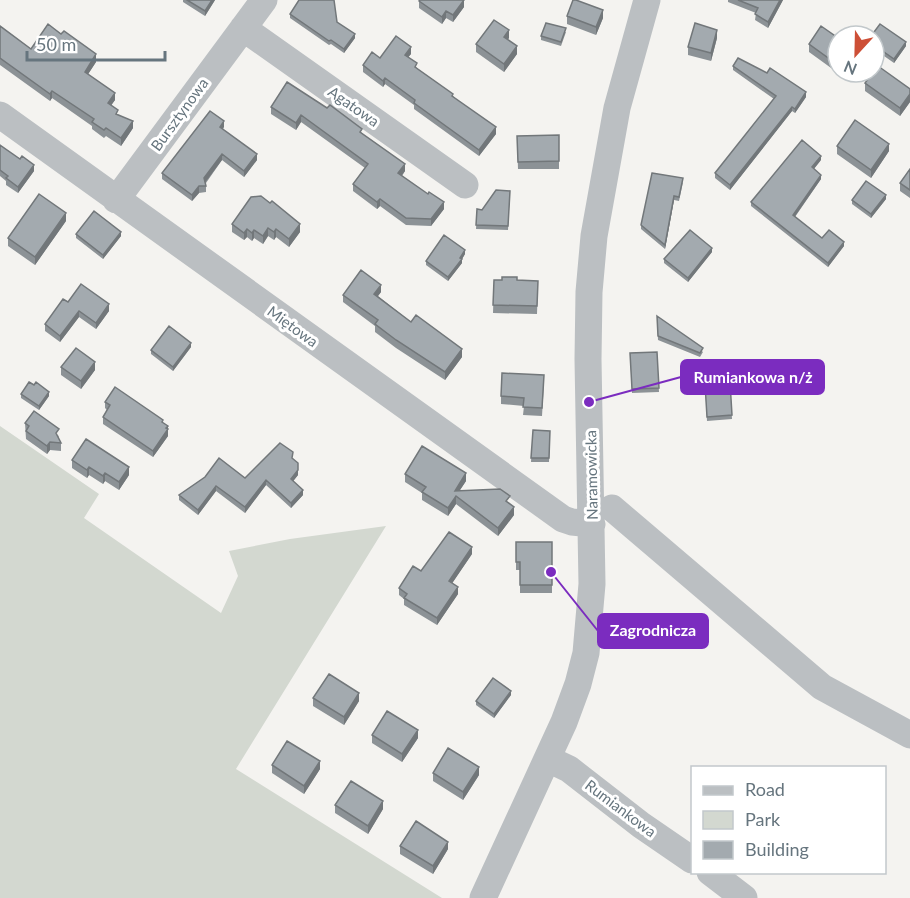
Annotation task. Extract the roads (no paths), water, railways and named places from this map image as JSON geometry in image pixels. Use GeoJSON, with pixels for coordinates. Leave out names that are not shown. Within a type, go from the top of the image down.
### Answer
{"type":"FeatureCollection","features":[{"type":"Feature","properties":{"kind":"street","name":"Bursztynowa"},"geometry":{"type":"LineString","coordinates":[[116,200],[264,0]]}},
{"type":"Feature","properties":{"kind":"street","name":"Naramowicka"},"geometry":{"type":"LineString","coordinates":[[483,898],[572,704],[586,652],[602,516],[588,358],[594,236],[619,100],[647,0]]}},
{"type":"Feature","properties":{"kind":"street","name":"Agatowa"},"geometry":{"type":"LineString","coordinates":[[243,28],[465,185]]}},
{"type":"Feature","properties":{"kind":"street","name":"Miętowa"},"geometry":{"type":"LineString","coordinates":[[0,115],[563,519],[572,522],[602,516]]}},
{"type":"Feature","properties":{"kind":"street"},"geometry":{"type":"LineString","coordinates":[[602,516],[822,687],[910,735]]}},
{"type":"Feature","properties":{"kind":"street","name":"Rumiankowa"},"geometry":{"type":"LineString","coordinates":[[548,759],[569,769],[641,825],[691,859]]}},
{"type":"Feature","properties":{"kind":"street"},"geometry":{"type":"LineString","coordinates":[[711,874],[744,898]]}},
{"type":"Feature","properties":{"kind":"place","name":"Rumiankowa n/ż"},"geometry":{"type":"Point","coordinates":[589,402]}},
{"type":"Feature","properties":{"kind":"place","name":"Zagrodnicza"},"geometry":{"type":"Point","coordinates":[551,572]}}]}
